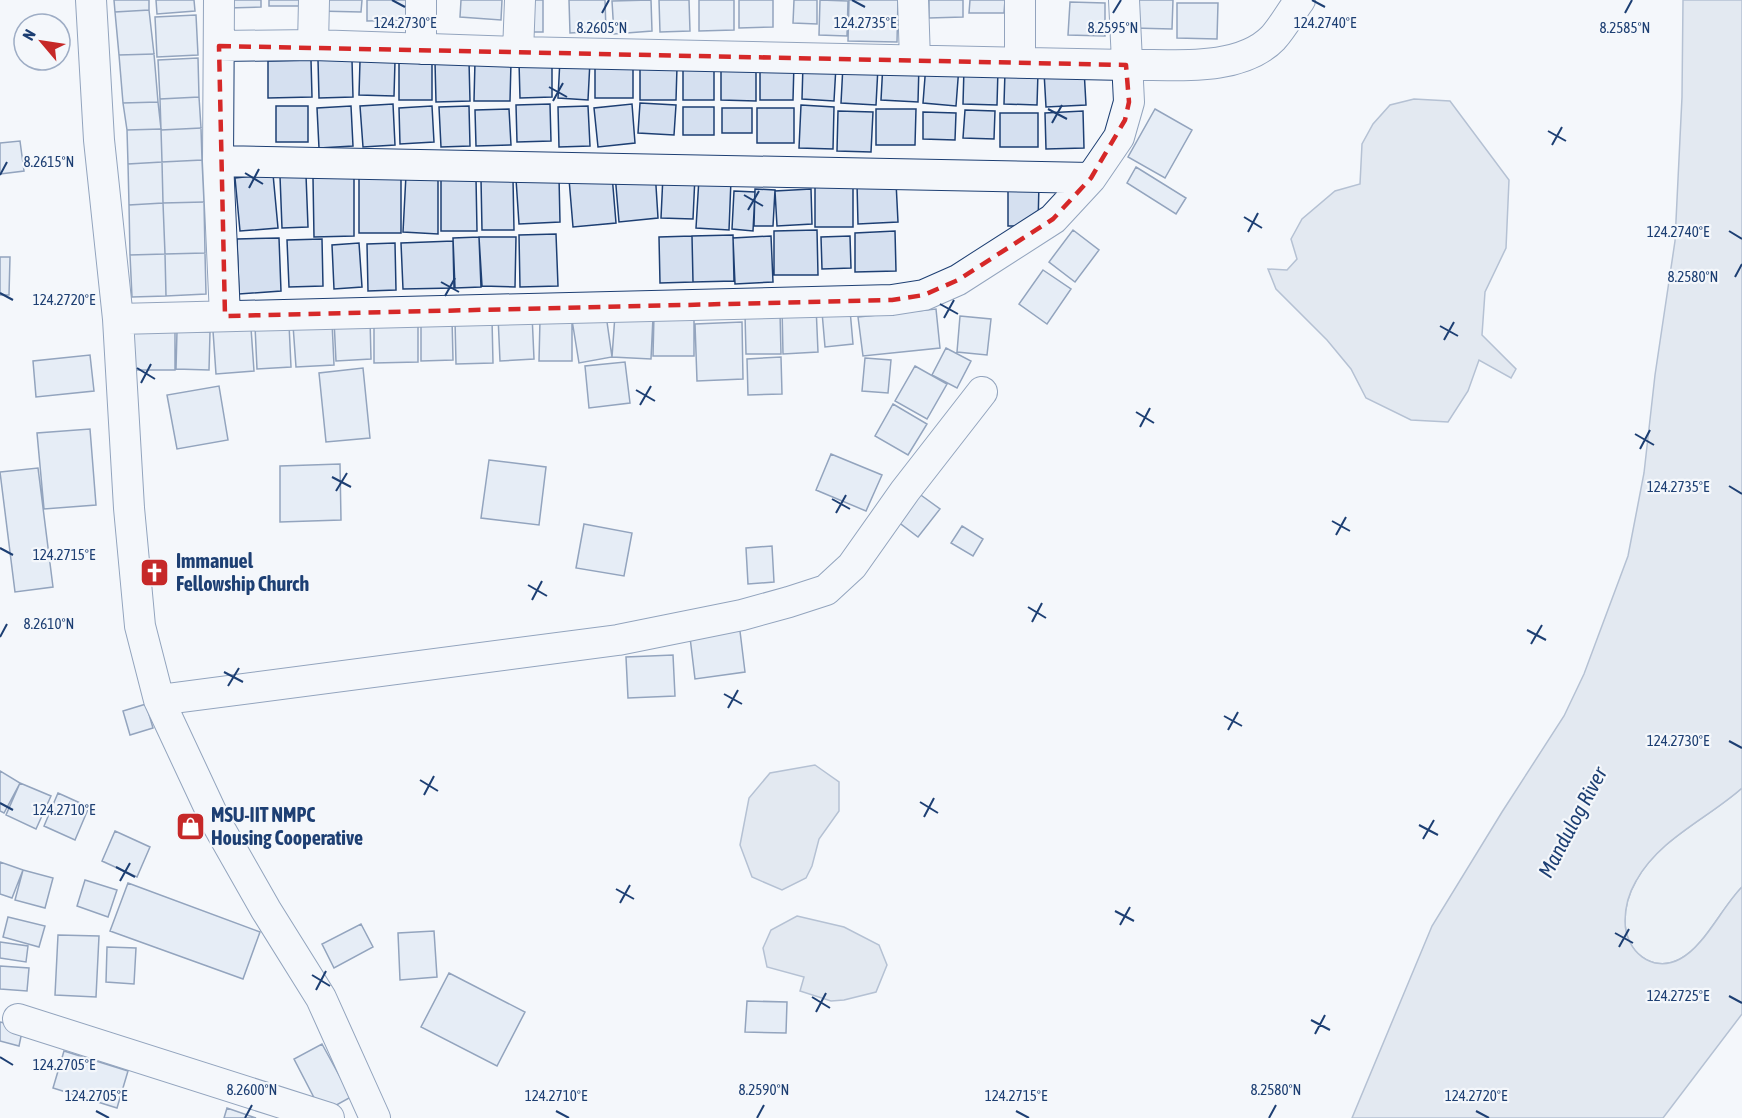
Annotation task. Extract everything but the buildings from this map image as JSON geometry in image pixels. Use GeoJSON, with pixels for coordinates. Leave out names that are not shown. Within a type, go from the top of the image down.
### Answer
{"type":"FeatureCollection","features":[{"type":"Feature","properties":{"kind":"street"},"geometry":{"type":"LineString","coordinates":[[91,0],[99,140],[118,319],[129,508],[140,626],[159,700],[216,822],[266,910],[321,998],[375,1118]]}},
{"type":"Feature","properties":{"kind":"street"},"geometry":{"type":"LineString","coordinates":[[219,0],[218,161],[225,316]]}},
{"type":"Feature","properties":{"kind":"street"},"geometry":{"type":"LineString","coordinates":[[313,45],[314,0]]}},
{"type":"Feature","properties":{"kind":"street"},"geometry":{"type":"LineString","coordinates":[[421,0],[421,49]]}},
{"type":"Feature","properties":{"kind":"street"},"geometry":{"type":"LineString","coordinates":[[518,52],[520,0]]}},
{"type":"Feature","properties":{"kind":"street"},"geometry":{"type":"LineString","coordinates":[[913,0],[915,60]]}},
{"type":"Feature","properties":{"kind":"street"},"geometry":{"type":"LineString","coordinates":[[1020,0],[1020,63]]}},
{"type":"Feature","properties":{"kind":"street"},"geometry":{"type":"LineString","coordinates":[[118,319],[892,300],[924,295],[958,280],[1053,219],[1091,178],[1119,137],[1129,102],[1124,0]]}},
{"type":"Feature","properties":{"kind":"street"},"geometry":{"type":"LineString","coordinates":[[219,46],[313,45],[518,52],[1126,65],[1220,63],[1251,53],[1274,37],[1300,0]]}},
{"type":"Feature","properties":{"kind":"street"},"geometry":{"type":"LineString","coordinates":[[218,161],[1091,178]]}},
{"type":"Feature","properties":{"kind":"street"},"geometry":{"type":"LineString","coordinates":[[159,700],[618,640],[742,615],[826,590],[852,566],[905,491],[982,392]]}},
{"type":"Feature","properties":{"kind":"street"},"geometry":{"type":"LineString","coordinates":[[18,1019],[329,1118]]}},
{"type":"Feature","properties":{"kind":"highlighted area"},"geometry":{"type":"Polygon","coordinates":[[[219,46],[1126,65],[1129,102],[1125,120],[1091,178],[1053,219],[958,280],[924,295],[892,300],[225,316],[219,46]]]}},
{"type":"Feature","properties":{"kind":"shaded area"},"geometry":{"type":"Polygon","coordinates":[[[1742,788],[1742,887],[1705,936],[1689,953],[1670,963],[1660,964],[1642,957],[1630,942],[1625,921],[1628,900],[1636,881],[1657,853],[1670,841],[1742,788]]]}},
{"type":"Feature","properties":{"kind":"water","name":"Mandulog River"},"geometry":{"type":"Polygon","coordinates":[[[1683,0],[1742,0],[1742,788],[1684,830],[1657,853],[1636,881],[1629,895],[1625,921],[1630,942],[1642,957],[1660,964],[1670,963],[1680,959],[1697,946],[1742,887],[1742,1014],[1663,1118],[1352,1118],[1432,926],[1564,716],[1584,674],[1628,556],[1644,473],[1655,375],[1675,241],[1682,97],[1683,0]]]}},
{"type":"Feature","properties":{"kind":"water"},"geometry":{"type":"Polygon","coordinates":[[[1414,99],[1450,101],[1509,180],[1506,248],[1485,292],[1482,335],[1516,369],[1511,378],[1479,360],[1468,391],[1448,422],[1411,420],[1366,398],[1351,369],[1327,340],[1276,289],[1268,269],[1287,270],[1297,259],[1291,239],[1302,219],[1335,191],[1360,184],[1362,144],[1373,124],[1390,105],[1414,99]]]}},
{"type":"Feature","properties":{"kind":"water"},"geometry":{"type":"Polygon","coordinates":[[[815,765],[839,782],[839,811],[819,839],[812,866],[806,878],[782,890],[752,877],[740,845],[749,798],[770,773],[815,765]]]}},
{"type":"Feature","properties":{"kind":"water"},"geometry":{"type":"Polygon","coordinates":[[[797,916],[844,927],[879,945],[887,965],[876,992],[831,1001],[800,991],[804,977],[767,967],[763,948],[771,930],[797,916]]]}},
{"type":"Feature","properties":{"kind":"place","name":"Immanuel Fellowship Church"},"geometry":{"type":"Point","coordinates":[155,572]}},
{"type":"Feature","properties":{"kind":"place","name":"MSU-IIT NMPC Housing Cooperative"},"geometry":{"type":"Point","coordinates":[190,826]}}]}
